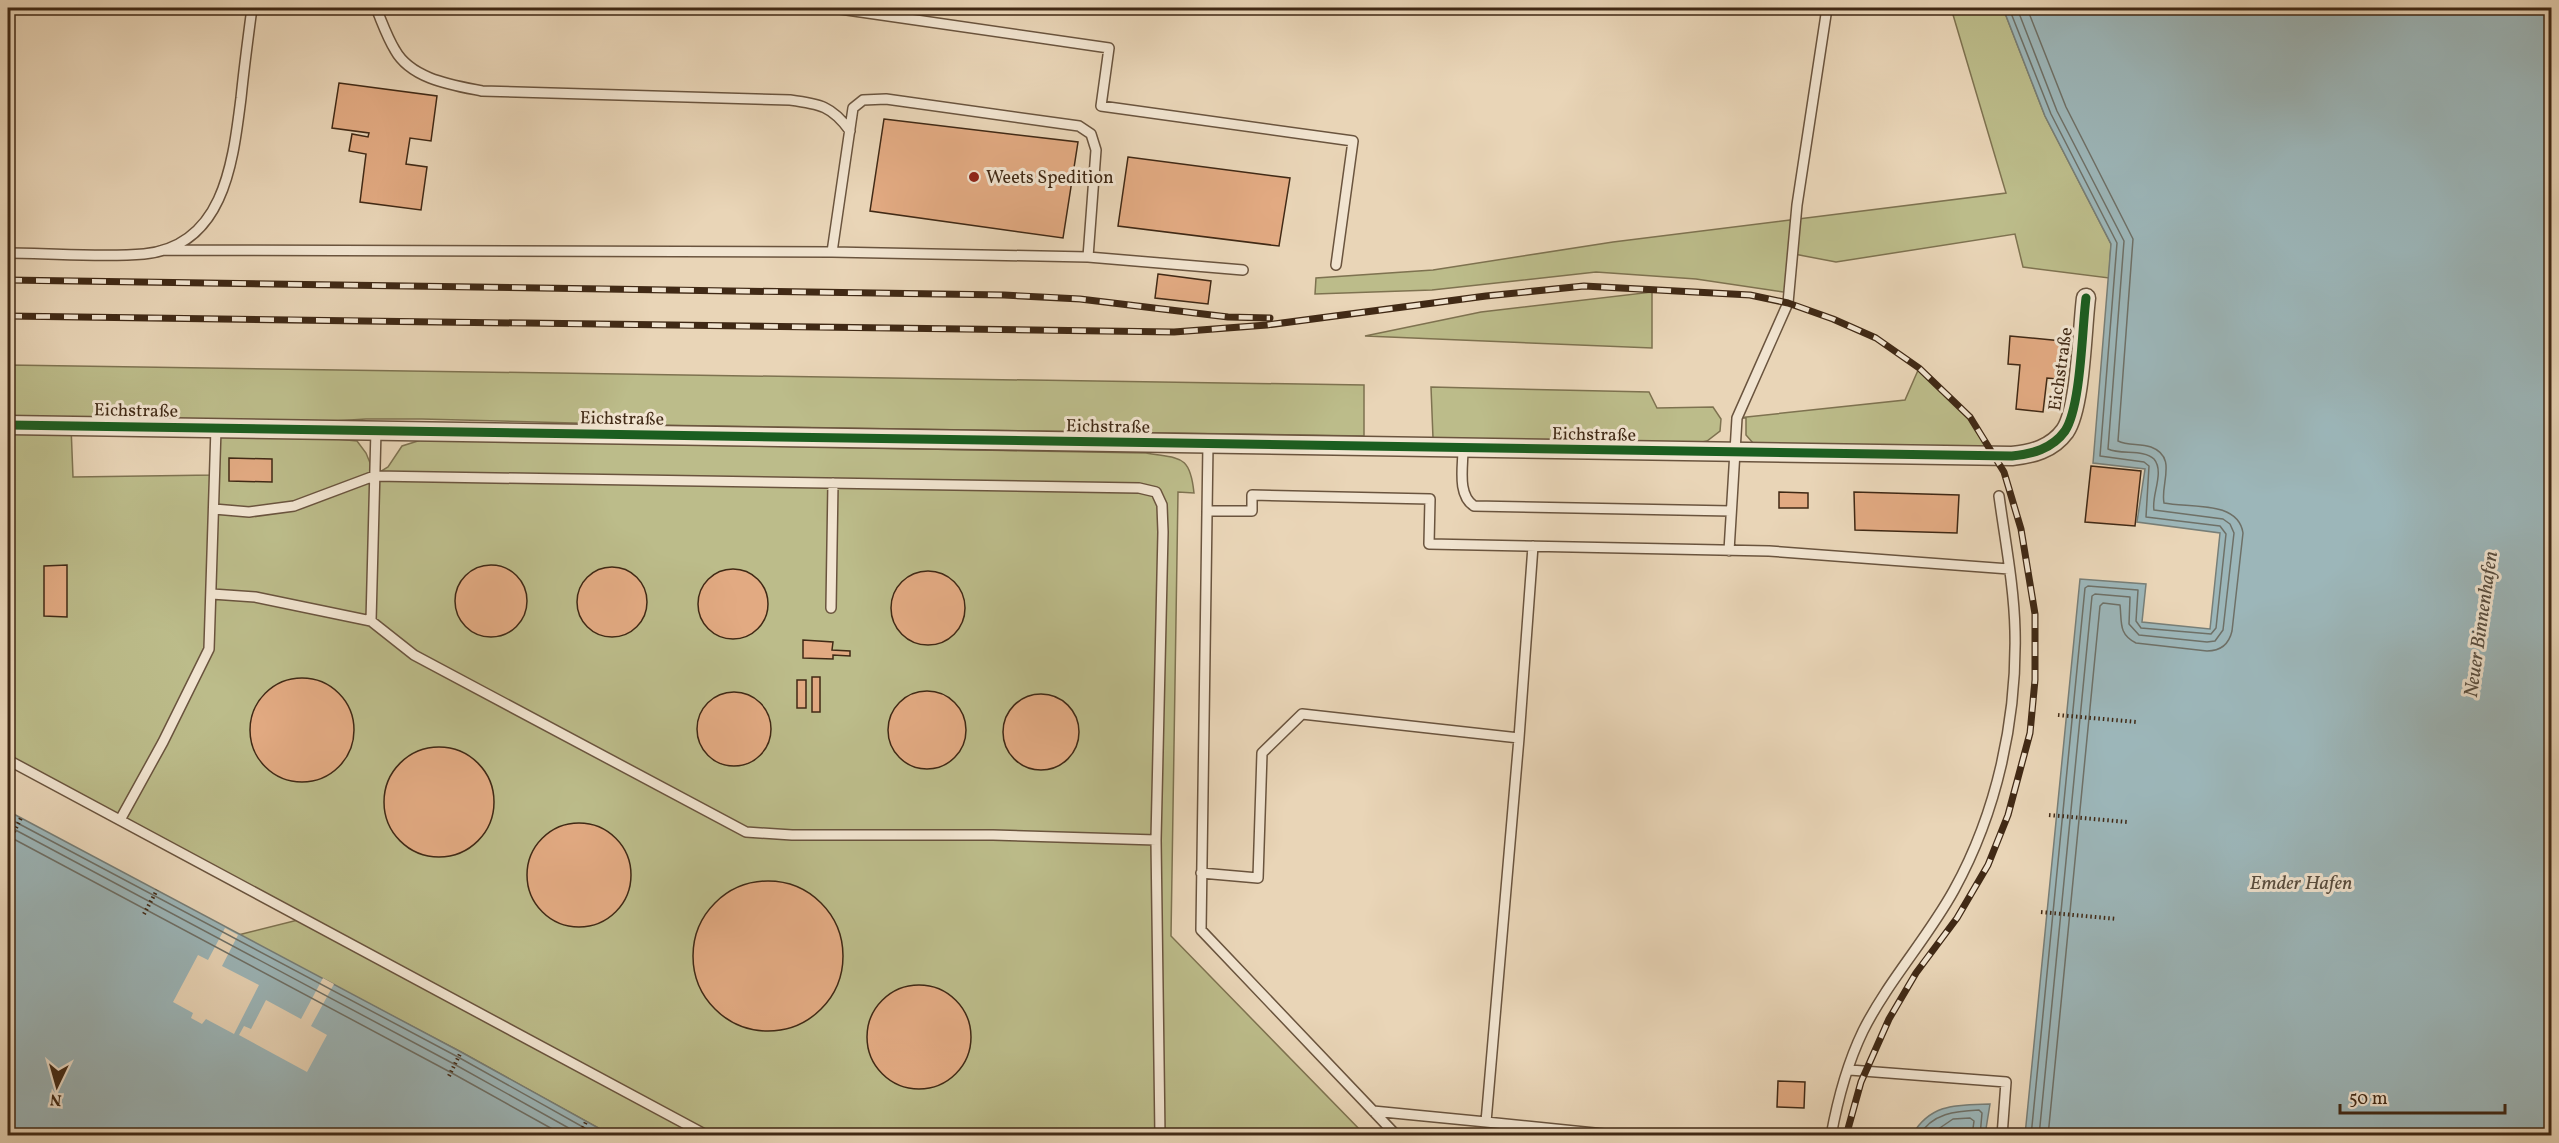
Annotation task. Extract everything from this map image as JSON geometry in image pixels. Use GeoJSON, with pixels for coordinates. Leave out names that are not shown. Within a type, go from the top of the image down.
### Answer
{"type":"FeatureCollection","features":[{"type":"Feature","properties":{"kind":"street","name":"Eichstraße"},"geometry":{"type":"LineString","coordinates":[[8,425],[2012,456],[2042,451],[2065,431],[2077,386],[2086,298]]}},
{"type":"Feature","properties":{"kind":"lane"},"geometry":{"type":"LineString","coordinates":[[163,250],[179,243],[205,221],[218,204],[228,180],[233,159],[252,8]]}},
{"type":"Feature","properties":{"kind":"lane"},"geometry":{"type":"LineString","coordinates":[[376,8],[396,52],[416,71],[446,83],[482,91],[790,100],[819,104],[838,115],[850,131]]}},
{"type":"Feature","properties":{"kind":"lane"},"geometry":{"type":"LineString","coordinates":[[833,8],[1109,48],[1101,106],[1353,141],[1336,266]]}},
{"type":"Feature","properties":{"kind":"lane"},"geometry":{"type":"LineString","coordinates":[[1729,551],[1737,418],[1788,303],[1797,205],[1827,8]]}},
{"type":"Feature","properties":{"kind":"lane"},"geometry":{"type":"LineString","coordinates":[[832,252],[853,108],[863,100],[886,99],[1078,126],[1091,134],[1096,150],[1088,257]]}},
{"type":"Feature","properties":{"kind":"lane"},"geometry":{"type":"LineString","coordinates":[[8,253],[136,254],[163,250],[832,252],[1088,257],[1243,270]]}},
{"type":"Feature","properties":{"kind":"lane"},"geometry":{"type":"LineString","coordinates":[[120,820],[210,649],[216,428]]}},
{"type":"Feature","properties":{"kind":"lane"},"geometry":{"type":"LineString","coordinates":[[371,621],[376,430]]}},
{"type":"Feature","properties":{"kind":"lane"},"geometry":{"type":"LineString","coordinates":[[1208,444],[1201,930],[1397,1136]]}},
{"type":"Feature","properties":{"kind":"lane"},"geometry":{"type":"LineString","coordinates":[[1463,449],[1463,492],[1474,506],[1731,511]]}},
{"type":"Feature","properties":{"kind":"lane"},"geometry":{"type":"LineString","coordinates":[[214,509],[249,512],[294,506],[374,476],[1138,488],[1156,492],[1162,505],[1163,532],[1156,840],[1160,1136]]}},
{"type":"Feature","properties":{"kind":"lane"},"geometry":{"type":"LineString","coordinates":[[831,608],[833,483]]}},
{"type":"Feature","properties":{"kind":"lane"},"geometry":{"type":"LineString","coordinates":[[1207,511],[1252,511],[1252,495],[1430,499],[1430,544],[1769,551],[2009,569]]}},
{"type":"Feature","properties":{"kind":"lane"},"geometry":{"type":"LineString","coordinates":[[1831,1136],[1836,1111],[1863,1032],[1954,890],[1978,839],[1996,783],[2007,739],[2014,687],[2015,629],[1999,495]]}},
{"type":"Feature","properties":{"kind":"lane"},"geometry":{"type":"LineString","coordinates":[[1486,1122],[1533,546]]}},
{"type":"Feature","properties":{"kind":"lane"},"geometry":{"type":"LineString","coordinates":[[212,594],[255,597],[371,621],[414,655],[747,832],[792,835],[993,835],[1156,840]]}},
{"type":"Feature","properties":{"kind":"lane"},"geometry":{"type":"LineString","coordinates":[[1201,873],[1258,878],[1262,753],[1302,714],[1519,738]]}},
{"type":"Feature","properties":{"kind":"lane"},"geometry":{"type":"LineString","coordinates":[[8,760],[708,1136]]}},
{"type":"Feature","properties":{"kind":"lane"},"geometry":{"type":"LineString","coordinates":[[1850,1070],[2006,1082],[2002,1136]]}},
{"type":"Feature","properties":{"kind":"lane"},"geometry":{"type":"LineString","coordinates":[[1373,1111],[1624,1136]]}},
{"type":"Feature","properties":{"kind":"path"},"geometry":{"type":"LineString","coordinates":[[2058,715],[2137,722]]}},
{"type":"Feature","properties":{"kind":"path"},"geometry":{"type":"LineString","coordinates":[[2049,815],[2127,822]]}},
{"type":"Feature","properties":{"kind":"path"},"geometry":{"type":"LineString","coordinates":[[8,844],[21,818]]}},
{"type":"Feature","properties":{"kind":"path"},"geometry":{"type":"LineString","coordinates":[[144,915],[157,890]]}},
{"type":"Feature","properties":{"kind":"path"},"geometry":{"type":"LineString","coordinates":[[2041,912],[2116,920]]}},
{"type":"Feature","properties":{"kind":"path"},"geometry":{"type":"LineString","coordinates":[[449,1076],[461,1052]]}},
{"type":"Feature","properties":{"kind":"path"},"geometry":{"type":"LineString","coordinates":[[579,1136],[586,1122]]}},
{"type":"Feature","properties":{"kind":"green space"},"geometry":{"type":"Polygon","coordinates":[[[1951,8],[2003,8],[2045,116],[2111,244],[2109,278],[2023,267],[2015,234],[1836,262],[1794,254],[1790,293],[1696,279],[1596,272],[1432,290],[1315,294],[1316,278],[1433,270],[1613,242],[2006,193],[1951,8]]]}},
{"type":"Feature","properties":{"kind":"green space"},"geometry":{"type":"Polygon","coordinates":[[[1652,292],[1652,348],[1365,336],[1481,312],[1652,292]]]}},
{"type":"Feature","properties":{"kind":"green space"},"geometry":{"type":"Polygon","coordinates":[[[8,365],[1364,385],[1364,436],[650,425],[422,419],[366,419],[222,428],[357,441],[366,453],[375,475],[388,467],[402,446],[421,440],[1146,453],[1181,461],[1190,471],[1194,493],[1178,492],[1171,936],[1365,1135],[611,1135],[461,1052],[238,935],[302,919],[8,760],[8,365]],[[71,426],[73,477],[214,475],[216,428],[71,426]]]}},
{"type":"Feature","properties":{"kind":"green space"},"geometry":{"type":"Polygon","coordinates":[[[1919,368],[1970,417],[1994,456],[1753,443],[1746,435],[1746,418],[1737,418],[1905,400],[1919,368]]]}},
{"type":"Feature","properties":{"kind":"green space"},"geometry":{"type":"Polygon","coordinates":[[[1431,387],[1649,392],[1657,408],[1713,407],[1721,419],[1720,431],[1707,441],[1697,443],[1433,438],[1431,387]]]}},
{"type":"Feature","properties":{"kind":"water","name":"Emder Hafen"},"geometry":{"type":"Polygon","coordinates":[[[2003,8],[2551,8],[2551,1135],[2025,1135],[2080,579],[2146,584],[2142,622],[2210,629],[2220,533],[2137,522],[2145,469],[2093,463],[2111,244],[2045,116],[2003,8]]]}},
{"type":"Feature","properties":{"kind":"water"},"geometry":{"type":"Polygon","coordinates":[[[8,811],[461,1052],[611,1135],[8,1135],[8,811]]]}},
{"type":"Feature","properties":{"kind":"water"},"geometry":{"type":"Polygon","coordinates":[[[1990,1104],[1985,1135],[1912,1135],[1919,1125],[1936,1111],[1956,1106],[1990,1104]]]}},
{"type":"Feature","properties":{"kind":"pier"},"geometry":{"type":"Polygon","coordinates":[[[225,928],[238,935],[222,966],[259,985],[234,1034],[206,1019],[202,1024],[191,1018],[193,1013],[173,1002],[198,955],[208,960],[225,928]]]}},
{"type":"Feature","properties":{"kind":"pier"},"geometry":{"type":"Polygon","coordinates":[[[323,978],[334,984],[311,1026],[327,1035],[307,1072],[239,1035],[244,1026],[251,1029],[266,1000],[301,1019],[323,978]]]}},
{"type":"Feature","properties":{"kind":"building"},"geometry":{"type":"Polygon","coordinates":[[[339,83],[437,96],[431,141],[410,138],[406,164],[427,167],[421,210],[360,202],[366,154],[349,151],[352,134],[368,137],[369,133],[332,128],[339,83]]]}},
{"type":"Feature","properties":{"kind":"building","name":"Weets Spedition"},"geometry":{"type":"Polygon","coordinates":[[[884,119],[1078,142],[1063,238],[870,211],[884,119]]]}},
{"type":"Feature","properties":{"kind":"building"},"geometry":{"type":"Polygon","coordinates":[[[1128,157],[1290,178],[1279,246],[1118,226],[1128,157]]]}},
{"type":"Feature","properties":{"kind":"building"},"geometry":{"type":"Polygon","coordinates":[[[1158,274],[1211,281],[1208,304],[1155,298],[1158,274]]]}},
{"type":"Feature","properties":{"kind":"building"},"geometry":{"type":"Polygon","coordinates":[[[2010,336],[2062,341],[2058,379],[2047,378],[2043,412],[2016,409],[2020,365],[2008,364],[2010,336]]]}},
{"type":"Feature","properties":{"kind":"building"},"geometry":{"type":"Polygon","coordinates":[[[229,458],[272,459],[272,482],[229,481],[229,458]]]}},
{"type":"Feature","properties":{"kind":"building"},"geometry":{"type":"Polygon","coordinates":[[[2091,466],[2141,471],[2135,526],[2085,522],[2091,466]]]}},
{"type":"Feature","properties":{"kind":"building"},"geometry":{"type":"Polygon","coordinates":[[[1779,492],[1808,493],[1808,508],[1779,508],[1779,492]]]}},
{"type":"Feature","properties":{"kind":"building"},"geometry":{"type":"Polygon","coordinates":[[[1854,492],[1959,495],[1957,533],[1855,530],[1854,492]]]}},
{"type":"Feature","properties":{"kind":"building"},"geometry":{"type":"Polygon","coordinates":[[[67,565],[67,617],[44,616],[44,566],[67,565]]]}},
{"type":"Feature","properties":{"kind":"building"},"geometry":{"type":"Polygon","coordinates":[[[498,565],[517,575],[525,587],[527,601],[525,615],[517,627],[505,635],[484,637],[465,627],[457,615],[455,594],[465,575],[477,567],[498,565]]]}},
{"type":"Feature","properties":{"kind":"building"},"geometry":{"type":"Polygon","coordinates":[[[612,567],[631,573],[641,583],[647,602],[641,621],[631,631],[612,637],[593,631],[583,621],[577,602],[583,583],[593,573],[612,567]]]}},
{"type":"Feature","properties":{"kind":"building"},"geometry":{"type":"Polygon","coordinates":[[[740,569],[753,575],[762,584],[766,590],[768,604],[766,618],[758,629],[747,637],[726,639],[708,629],[700,618],[698,597],[708,579],[719,571],[740,569]]]}},
{"type":"Feature","properties":{"kind":"building"},"geometry":{"type":"Polygon","coordinates":[[[928,571],[949,577],[959,587],[965,608],[959,629],[949,639],[928,645],[907,639],[897,629],[891,608],[897,587],[907,577],[928,571]]]}},
{"type":"Feature","properties":{"kind":"building"},"geometry":{"type":"Polygon","coordinates":[[[803,640],[833,642],[832,650],[850,651],[850,656],[833,655],[833,659],[803,658],[803,640]]]}},
{"type":"Feature","properties":{"kind":"building"},"geometry":{"type":"Polygon","coordinates":[[[812,677],[820,677],[820,712],[812,712],[812,677]]]}},
{"type":"Feature","properties":{"kind":"building"},"geometry":{"type":"Polygon","coordinates":[[[302,678],[322,682],[339,693],[350,710],[354,730],[350,750],[339,767],[322,778],[302,782],[282,778],[265,767],[254,750],[250,730],[254,710],[265,693],[282,682],[302,678]]]}},
{"type":"Feature","properties":{"kind":"building"},"geometry":{"type":"Polygon","coordinates":[[[797,680],[806,680],[806,708],[797,708],[797,680]]]}},
{"type":"Feature","properties":{"kind":"building"},"geometry":{"type":"Polygon","coordinates":[[[927,691],[942,694],[954,703],[963,715],[966,730],[963,745],[954,757],[942,766],[927,769],[912,766],[900,757],[891,745],[888,730],[891,715],[900,703],[912,694],[927,691]]]}},
{"type":"Feature","properties":{"kind":"building"},"geometry":{"type":"Polygon","coordinates":[[[727,692],[741,692],[755,698],[765,708],[771,722],[771,736],[765,750],[755,760],[741,766],[727,766],[713,760],[703,750],[697,736],[697,722],[703,708],[713,698],[727,692]]]}},
{"type":"Feature","properties":{"kind":"building"},"geometry":{"type":"Polygon","coordinates":[[[1041,694],[1055,697],[1068,705],[1076,718],[1079,732],[1076,746],[1068,759],[1055,767],[1041,770],[1027,767],[1014,759],[1006,746],[1003,732],[1006,718],[1014,705],[1027,697],[1041,694]]]}},
{"type":"Feature","properties":{"kind":"building"},"geometry":{"type":"Polygon","coordinates":[[[439,747],[460,752],[478,763],[489,781],[494,802],[489,823],[478,841],[460,852],[439,857],[418,852],[400,841],[389,823],[384,802],[389,781],[400,763],[418,752],[439,747]]]}},
{"type":"Feature","properties":{"kind":"building"},"geometry":{"type":"Polygon","coordinates":[[[579,823],[599,827],[616,838],[627,855],[631,875],[627,895],[616,912],[599,923],[579,927],[559,923],[542,912],[531,895],[527,875],[531,855],[542,838],[559,827],[579,823]]]}},
{"type":"Feature","properties":{"kind":"building"},"geometry":{"type":"Polygon","coordinates":[[[768,881],[797,887],[821,903],[837,927],[843,956],[837,985],[821,1009],[797,1025],[768,1031],[739,1025],[715,1009],[699,985],[693,956],[699,927],[715,903],[739,887],[768,881]]]}},
{"type":"Feature","properties":{"kind":"building"},"geometry":{"type":"Polygon","coordinates":[[[919,985],[939,989],[948,994],[962,1008],[967,1017],[971,1037],[967,1057],[962,1066],[948,1080],[939,1085],[919,1089],[899,1085],[890,1080],[876,1066],[871,1057],[867,1037],[871,1017],[876,1008],[890,994],[899,989],[919,985]]]}},
{"type":"Feature","properties":{"kind":"building"},"geometry":{"type":"Polygon","coordinates":[[[1778,1081],[1805,1082],[1804,1108],[1777,1107],[1778,1081]]]}},
{"type":"Feature","properties":{"kind":"railway"},"geometry":{"type":"LineString","coordinates":[[8,280],[1004,295],[1080,299],[1228,317],[1270,318]]}},
{"type":"Feature","properties":{"kind":"railway"},"geometry":{"type":"LineString","coordinates":[[8,316],[1174,332],[1267,325],[1486,296],[1584,286],[1750,295],[1788,303],[1876,338],[1919,368],[1970,417],[2004,472],[2021,529],[2035,614],[2035,680],[2030,733],[2008,815],[1988,865],[1957,918],[1916,973],[1889,1019],[1861,1082],[1846,1136]]}},
{"type":"Feature","properties":{"kind":"cycle path"},"geometry":{"type":"LineString","coordinates":[[8,425],[2012,456],[2027,454],[2048,446],[2065,431],[2078,387],[2086,298]]}},
{"type":"Feature","properties":{"kind":"place","name":"Weets Spedition"},"geometry":{"type":"Point","coordinates":[974,177]}},
{"type":"Feature","properties":{"kind":"water label","name":"Neuer Binnenhafen"},"geometry":{"type":"Point","coordinates":[2480,624]}}]}
